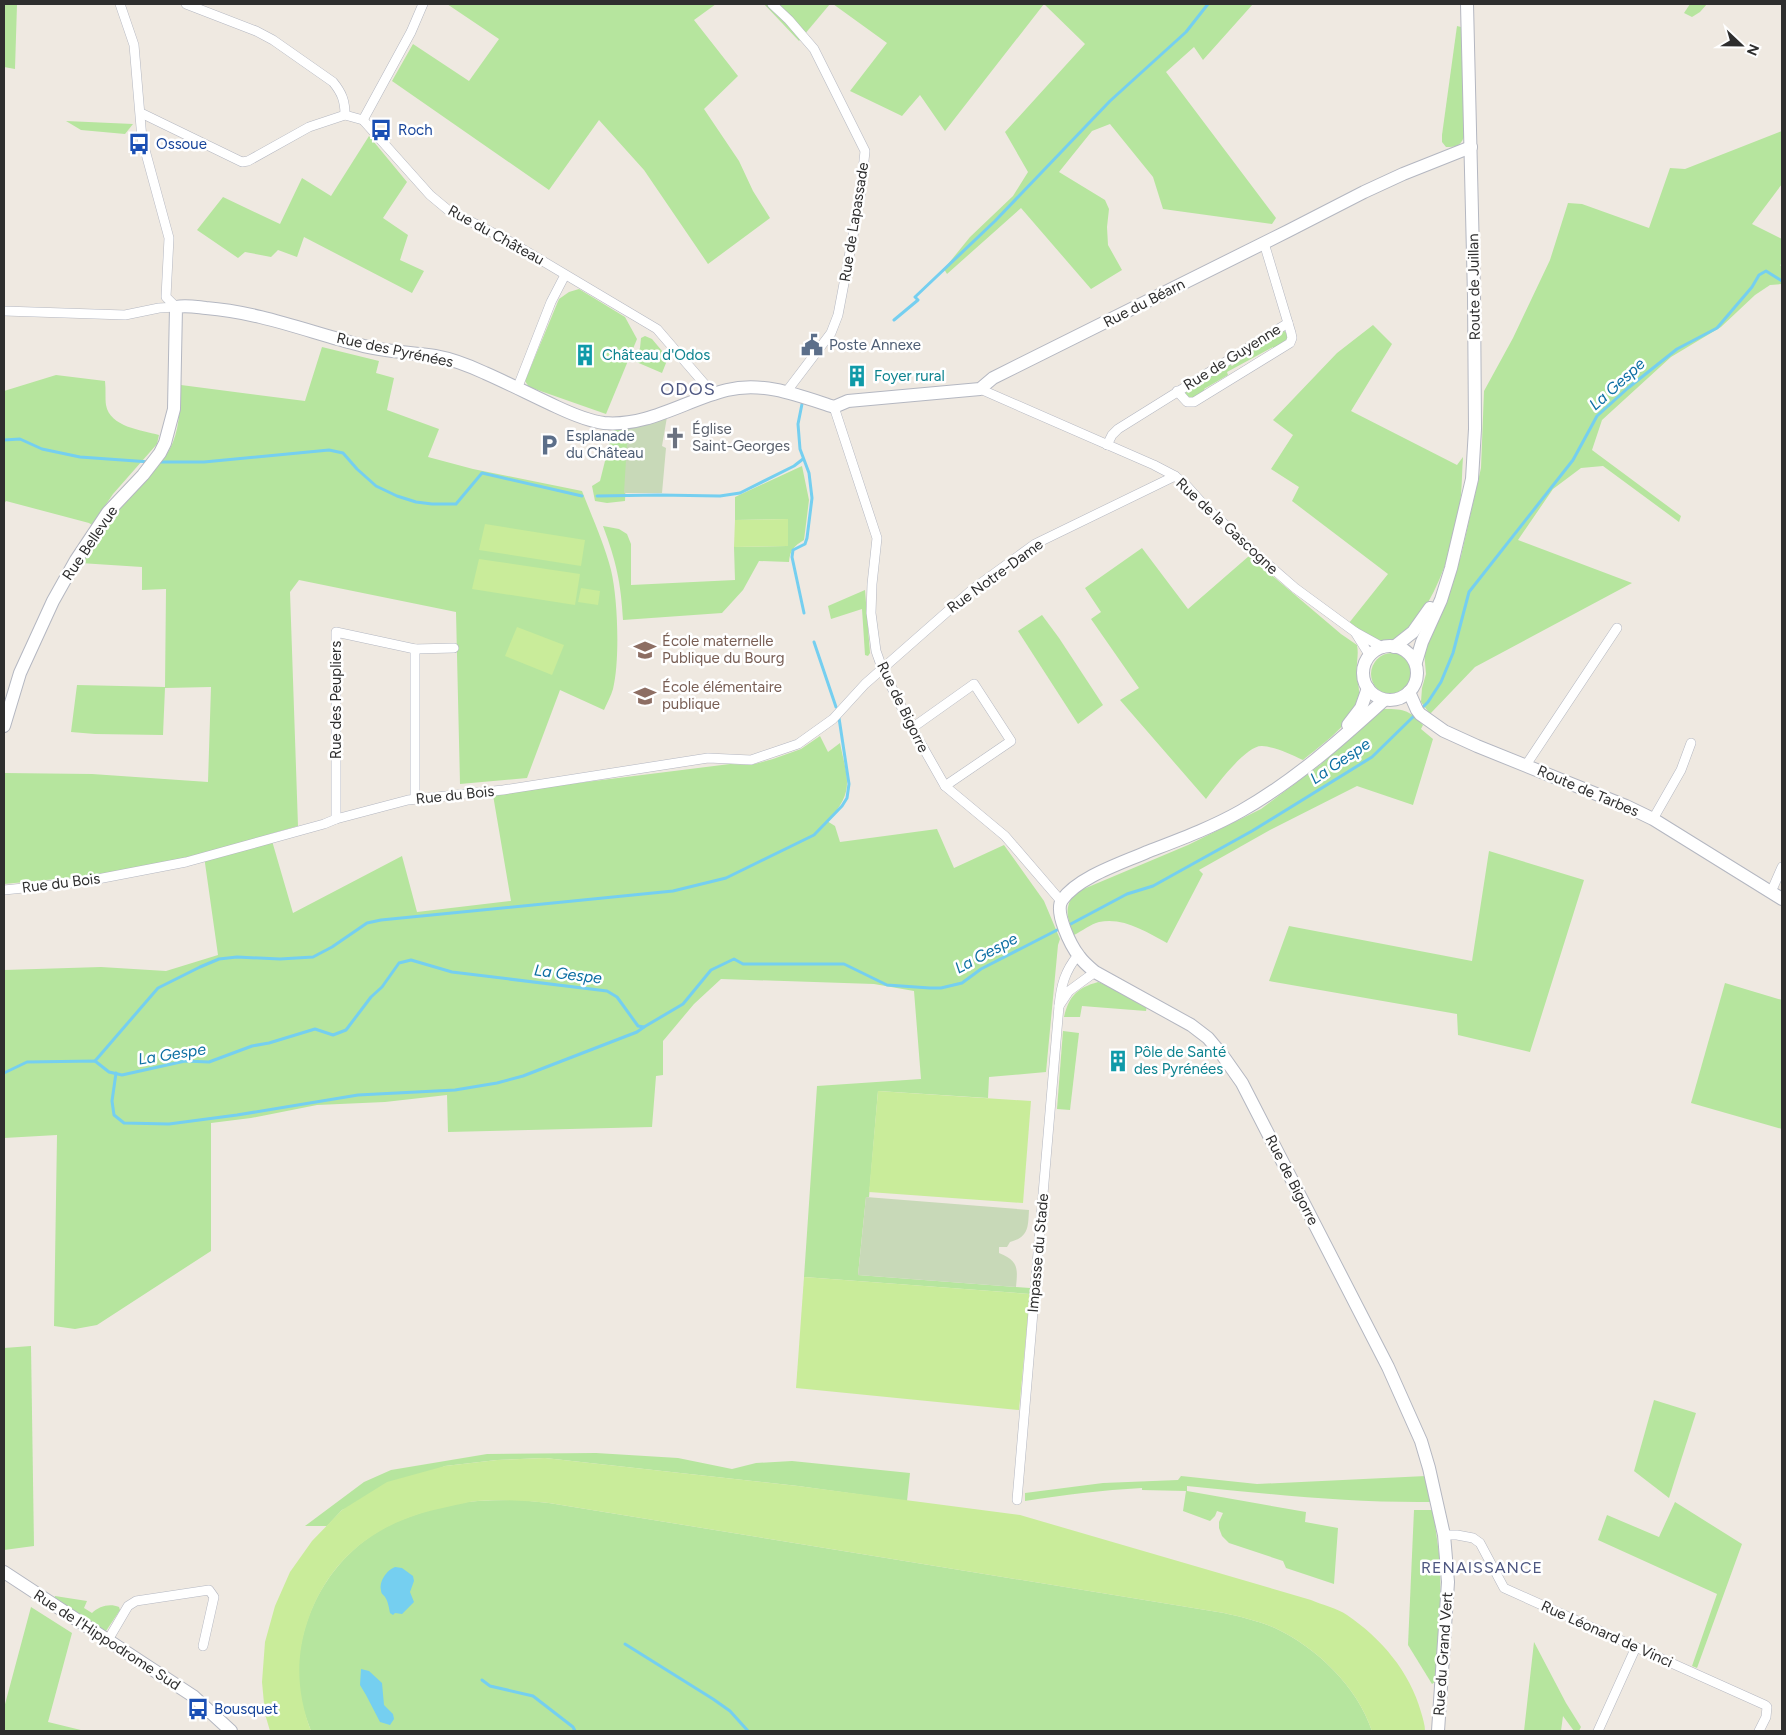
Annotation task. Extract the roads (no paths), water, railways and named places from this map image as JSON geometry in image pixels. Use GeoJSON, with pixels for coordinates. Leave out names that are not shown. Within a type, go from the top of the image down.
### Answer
{"type":"FeatureCollection","features":[{"type":"Feature","properties":{"kind":"street"},"geometry":{"type":"LineString","coordinates":[[120,4],[134,45],[142,139],[169,238],[166,297],[176,307]]}},
{"type":"Feature","properties":{"kind":"street"},"geometry":{"type":"LineString","coordinates":[[186,4],[256,31],[273,40],[334,82],[345,102],[345,115]]}},
{"type":"Feature","properties":{"kind":"street"},"geometry":{"type":"LineString","coordinates":[[141,113],[242,162],[248,161],[310,127],[345,115],[363,120],[411,32],[423,4]]}},
{"type":"Feature","properties":{"kind":"street","name":"Rue de Lapassade"},"geometry":{"type":"LineString","coordinates":[[772,4],[789,20],[814,49],[864,151],[860,199],[838,315],[831,333],[787,391]]}},
{"type":"Feature","properties":{"kind":"street","name":"Route de Juillan"},"geometry":{"type":"LineString","coordinates":[[1416,662],[1422,642],[1441,600],[1451,568],[1472,479],[1476,429],[1467,4]]}},
{"type":"Feature","properties":{"kind":"street","name":"Rue du Château"},"geometry":{"type":"LineString","coordinates":[[363,120],[430,195],[448,210],[509,241],[657,329],[714,395]]}},
{"type":"Feature","properties":{"kind":"street","name":"Rue du Béarn"},"geometry":{"type":"LineString","coordinates":[[980,389],[993,378],[1371,188],[1471,147]]}},
{"type":"Feature","properties":{"kind":"street","name":"Rue de Guyenne"},"geometry":{"type":"LineString","coordinates":[[1177,391],[1187,402],[1194,402],[1290,343],[1292,338],[1264,243]]}},
{"type":"Feature","properties":{"kind":"street"},"geometry":{"type":"LineString","coordinates":[[517,389],[551,302],[565,275]]}},
{"type":"Feature","properties":{"kind":"street","name":"Rue des Pyrénées"},"geometry":{"type":"LineString","coordinates":[[4,311],[125,315],[159,308],[184,306],[221,309],[263,318],[362,346],[436,356],[454,361],[486,373],[572,414],[602,422],[639,421],[728,389],[758,387],[787,391],[834,407]]}},
{"type":"Feature","properties":{"kind":"street","name":"Rue Bellevue"},"geometry":{"type":"LineString","coordinates":[[4,726],[20,673],[53,601],[76,560],[108,512],[142,475],[165,444],[174,409],[176,307]]}},
{"type":"Feature","properties":{"kind":"street","name":"Rue de Guyenne"},"geometry":{"type":"LineString","coordinates":[[1107,444],[1118,428],[1288,323]]}},
{"type":"Feature","properties":{"kind":"street"},"geometry":{"type":"LineString","coordinates":[[834,407],[848,401],[980,389]]}},
{"type":"Feature","properties":{"kind":"street","name":"Rue de la Gascogne"},"geometry":{"type":"LineString","coordinates":[[980,389],[1107,444],[1175,476],[1269,566],[1295,588],[1354,632],[1389,647]]}},
{"type":"Feature","properties":{"kind":"street","name":"Rue de Bigorre"},"geometry":{"type":"LineString","coordinates":[[834,407],[877,538],[871,614],[876,651],[882,668],[912,728],[945,786],[1005,836],[1061,901],[1059,910],[1061,918],[1068,937],[1078,955],[1095,972],[1191,1025],[1208,1038],[1242,1083],[1388,1367],[1421,1441],[1434,1488]]}},
{"type":"Feature","properties":{"kind":"street","name":"Rue Notre-Dame"},"geometry":{"type":"LineString","coordinates":[[882,668],[973,589],[1035,544],[1175,476]]}},
{"type":"Feature","properties":{"kind":"street","name":"Route de Juillan"},"geometry":{"type":"LineString","coordinates":[[1389,647],[1414,632],[1428,613],[1451,568]]}},
{"type":"Feature","properties":{"kind":"street"},"geometry":{"type":"LineString","coordinates":[[1526,765],[1617,628]]}},
{"type":"Feature","properties":{"kind":"street","name":"Rue des Peupliers"},"geometry":{"type":"LineString","coordinates":[[336,818],[336,632],[415,650],[454,648]]}},
{"type":"Feature","properties":{"kind":"street","name":"Rue de la Gascogne"},"geometry":{"type":"LineString","coordinates":[[1354,632],[1370,656]]}},
{"type":"Feature","properties":{"kind":"street"},"geometry":{"type":"LineString","coordinates":[[1389,647],[1403,650],[1416,662],[1417,679],[1409,692],[1396,700],[1384,700],[1376,696],[1368,688],[1364,674],[1365,664],[1370,656],[1377,650],[1389,647]]}},
{"type":"Feature","properties":{"kind":"street"},"geometry":{"type":"LineString","coordinates":[[415,650],[415,799]]}},
{"type":"Feature","properties":{"kind":"street","name":"Rue du Bois"},"geometry":{"type":"LineString","coordinates":[[4,890],[82,882],[186,862],[324,824],[336,818],[415,799],[503,790],[708,758],[751,760],[798,744],[832,720],[882,668]]}},
{"type":"Feature","properties":{"kind":"street"},"geometry":{"type":"LineString","coordinates":[[912,728],[974,684],[1011,741],[945,786]]}},
{"type":"Feature","properties":{"kind":"street"},"geometry":{"type":"LineString","coordinates":[[1331,748],[1361,708],[1368,688]]}},
{"type":"Feature","properties":{"kind":"street","name":"Route de Tarbes"},"geometry":{"type":"LineString","coordinates":[[1409,692],[1421,714],[1444,731],[1476,746],[1626,806],[1653,820],[1782,899]]}},
{"type":"Feature","properties":{"kind":"street"},"geometry":{"type":"LineString","coordinates":[[1061,901],[1072,889],[1094,875],[1239,812],[1279,788],[1331,748],[1384,700]]}},
{"type":"Feature","properties":{"kind":"street"},"geometry":{"type":"LineString","coordinates":[[1653,820],[1681,770],[1692,743]]}},
{"type":"Feature","properties":{"kind":"street"},"geometry":{"type":"LineString","coordinates":[[1771,892],[1782,867]]}},
{"type":"Feature","properties":{"kind":"street","name":"Impasse du Stade"},"geometry":{"type":"LineString","coordinates":[[1018,1500],[1060,987],[1069,965],[1078,955]]}},
{"type":"Feature","properties":{"kind":"street"},"geometry":{"type":"LineString","coordinates":[[1059,1006],[1069,991],[1095,972]]}},
{"type":"Feature","properties":{"kind":"street","name":"Rue du Grand Vert"},"geometry":{"type":"LineString","coordinates":[[1434,1488],[1444,1536],[1448,1582],[1438,1731]]}},
{"type":"Feature","properties":{"kind":"street","name":"Rue Léonard de Vinci"},"geometry":{"type":"LineString","coordinates":[[1444,1536],[1457,1535],[1473,1538],[1480,1543],[1504,1588],[1765,1705],[1767,1707],[1766,1717],[1759,1731]]}},
{"type":"Feature","properties":{"kind":"street","name":"Rue de l'Hippodrome Sud"},"geometry":{"type":"LineString","coordinates":[[4,1572],[193,1696],[231,1731]]}},
{"type":"Feature","properties":{"kind":"street"},"geometry":{"type":"LineString","coordinates":[[108,1640],[128,1606],[136,1601],[210,1590],[214,1596],[203,1646]]}},
{"type":"Feature","properties":{"kind":"street"},"geometry":{"type":"LineString","coordinates":[[1598,1731],[1636,1647]]}},
{"type":"Feature","properties":{"kind":"water"},"geometry":{"type":"Polygon","coordinates":[[[395,1567],[402,1568],[413,1576],[414,1581],[410,1592],[414,1602],[402,1614],[395,1613],[393,1615],[390,1613],[387,1600],[381,1592],[381,1583],[384,1576],[395,1567]]]}},
{"type":"Feature","properties":{"kind":"water"},"geometry":{"type":"Polygon","coordinates":[[[361,1669],[369,1671],[382,1683],[384,1705],[393,1714],[394,1719],[390,1725],[380,1722],[360,1685],[361,1669]]]}},
{"type":"Feature","properties":{"kind":"waterway"},"geometry":{"type":"LineString","coordinates":[[894,320],[918,300],[915,297],[995,221],[1110,101],[1186,32],[1208,4]]}},
{"type":"Feature","properties":{"kind":"waterway","name":"La Gespe"},"geometry":{"type":"LineString","coordinates":[[1420,710],[1428,702],[1441,682],[1453,653],[1469,592],[1573,460],[1597,416],[1628,388],[1677,349],[1717,328],[1752,287],[1759,275],[1766,271],[1782,281]]}},
{"type":"Feature","properties":{"kind":"waterway"},"geometry":{"type":"LineString","coordinates":[[802,404],[798,424],[800,449],[809,473],[812,498],[805,544],[793,550],[792,557],[804,613]]}},
{"type":"Feature","properties":{"kind":"waterway"},"geometry":{"type":"LineString","coordinates":[[4,440],[20,439],[42,449],[80,457],[150,462]]}},
{"type":"Feature","properties":{"kind":"waterway"},"geometry":{"type":"LineString","coordinates":[[158,462],[204,462],[329,450],[343,453],[376,486],[416,502],[456,504],[482,473],[582,496]]}},
{"type":"Feature","properties":{"kind":"waterway"},"geometry":{"type":"LineString","coordinates":[[597,496],[720,496],[740,493],[794,466],[803,459]]}},
{"type":"Feature","properties":{"kind":"waterway"},"geometry":{"type":"LineString","coordinates":[[814,642],[836,707]]}},
{"type":"Feature","properties":{"kind":"waterway","name":"La Gespe"},"geometry":{"type":"LineString","coordinates":[[1067,926],[1127,894],[1153,886],[1252,831],[1372,757],[1416,714]]}},
{"type":"Feature","properties":{"kind":"waterway"},"geometry":{"type":"LineString","coordinates":[[95,1061],[158,988],[219,959],[237,957],[280,959],[313,957],[332,947],[367,923],[381,920],[673,891],[726,878],[814,835],[842,806],[847,798],[849,784],[839,718]]}},
{"type":"Feature","properties":{"kind":"waterway","name":"La Gespe"},"geometry":{"type":"LineString","coordinates":[[4,1073],[27,1062],[95,1061],[109,1072],[122,1075],[185,1061],[209,1062],[252,1046],[269,1043],[315,1029],[333,1035],[346,1030],[371,997],[382,987],[399,963],[411,960],[452,972],[607,991],[617,997],[638,1026],[644,1027],[683,1004],[711,970],[734,959],[743,964],[844,964],[887,985],[941,988],[962,983],[981,969],[1061,928]]}},
{"type":"Feature","properties":{"kind":"waterway"},"geometry":{"type":"LineString","coordinates":[[116,1073],[112,1101],[114,1115],[124,1123],[169,1124],[358,1095],[455,1090],[497,1083],[523,1076],[637,1032],[644,1027]]}},
{"type":"Feature","properties":{"kind":"waterway"},"geometry":{"type":"LineString","coordinates":[[625,1644],[730,1711],[748,1731]]}},
{"type":"Feature","properties":{"kind":"waterway"},"geometry":{"type":"LineString","coordinates":[[482,1680],[490,1686],[533,1696],[573,1727],[575,1731]]}},
{"type":"Feature","properties":{"kind":"place","name":"Roch"},"geometry":{"type":"Point","coordinates":[381,130]}},
{"type":"Feature","properties":{"kind":"place","name":"Ossoue"},"geometry":{"type":"Point","coordinates":[139,144]}},
{"type":"Feature","properties":{"kind":"place","name":"Poste Annexe"},"geometry":{"type":"Point","coordinates":[812,345]}},
{"type":"Feature","properties":{"kind":"place","name":"Château d'Odos"},"geometry":{"type":"Point","coordinates":[585,355]}},
{"type":"Feature","properties":{"kind":"place","name":"Foyer rural"},"geometry":{"type":"Point","coordinates":[857,376]}},
{"type":"Feature","properties":{"kind":"place","name":"Église Saint-Georges"},"geometry":{"type":"Point","coordinates":[675,438]}},
{"type":"Feature","properties":{"kind":"place","name":"Esplanade du Château"},"geometry":{"type":"Point","coordinates":[549,445]}},
{"type":"Feature","properties":{"kind":"place","name":"École maternelle Publique du Bourg"},"geometry":{"type":"Point","coordinates":[645,650]}},
{"type":"Feature","properties":{"kind":"place","name":"École élémentaire publique"},"geometry":{"type":"Point","coordinates":[645,696]}},
{"type":"Feature","properties":{"kind":"place","name":"Pôle de Santé des Pyrénées"},"geometry":{"type":"Point","coordinates":[1118,1061]}},
{"type":"Feature","properties":{"kind":"place","name":"Bousquet"},"geometry":{"type":"Point","coordinates":[198,1709]}},
{"type":"Feature","properties":{"kind":"district","name":"ODOS"},"geometry":{"type":"Point","coordinates":[688,389]}},
{"type":"Feature","properties":{"kind":"district","name":"RENAISSANCE"},"geometry":{"type":"Point","coordinates":[1482,1567]}}]}
